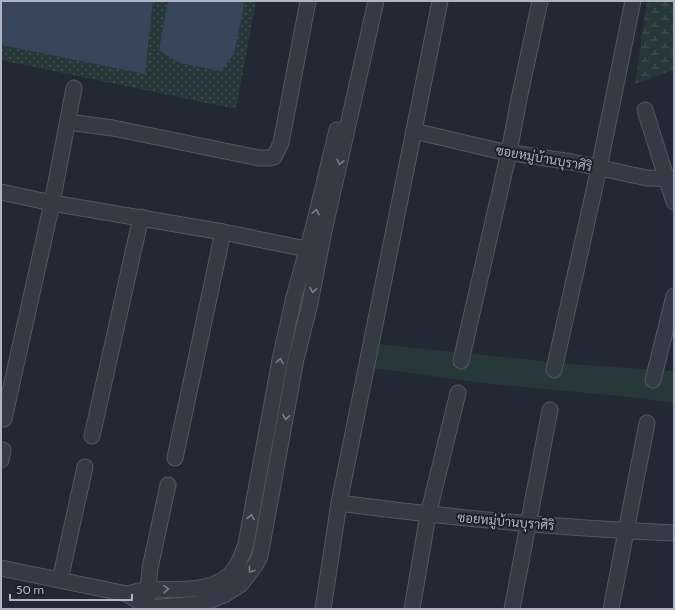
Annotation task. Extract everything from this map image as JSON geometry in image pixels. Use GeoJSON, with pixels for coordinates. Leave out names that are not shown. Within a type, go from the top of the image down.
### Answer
{"type":"FeatureCollection","features":[{"type":"Feature","properties":{"kind":"street"},"geometry":{"type":"LineString","coordinates":[[68,122],[113,128],[259,158],[274,157],[280,143],[308,1]]}},
{"type":"Feature","properties":{"kind":"street"},"geometry":{"type":"LineString","coordinates":[[128,594],[148,590],[190,589],[216,584],[228,576],[239,562],[246,544],[282,353],[314,251],[367,1]]}},
{"type":"Feature","properties":{"kind":"street"},"geometry":{"type":"LineString","coordinates":[[1,568],[128,594],[149,608],[197,604],[224,595],[241,584],[256,564],[262,548],[296,359],[310,303],[314,251],[324,231],[376,1]]}},
{"type":"Feature","properties":{"kind":"street"},"geometry":{"type":"LineString","coordinates":[[323,609],[339,503],[440,1]]}},
{"type":"Feature","properties":{"kind":"street"},"geometry":{"type":"LineString","coordinates":[[461,360],[509,152],[540,1]]}},
{"type":"Feature","properties":{"kind":"street"},"geometry":{"type":"LineString","coordinates":[[554,370],[599,168],[633,1]]}},
{"type":"Feature","properties":{"kind":"street"},"geometry":{"type":"LineString","coordinates":[[4,419],[52,203],[74,88]]}},
{"type":"Feature","properties":{"kind":"street"},"geometry":{"type":"LineString","coordinates":[[645,110],[670,179],[674,202]]}},
{"type":"Feature","properties":{"kind":"street","name":"ซอยหมู่บ้านบุราศิริ"},"geometry":{"type":"LineString","coordinates":[[414,130],[509,152],[572,162],[648,178],[670,179]]}},
{"type":"Feature","properties":{"kind":"street"},"geometry":{"type":"LineString","coordinates":[[1,192],[52,203],[223,232],[314,251]]}},
{"type":"Feature","properties":{"kind":"street"},"geometry":{"type":"LineString","coordinates":[[92,436],[141,218]]}},
{"type":"Feature","properties":{"kind":"street"},"geometry":{"type":"LineString","coordinates":[[175,458],[223,232]]}},
{"type":"Feature","properties":{"kind":"street"},"geometry":{"type":"LineString","coordinates":[[653,380],[674,296]]}},
{"type":"Feature","properties":{"kind":"street"},"geometry":{"type":"LineString","coordinates":[[412,609],[428,515],[458,393]]}},
{"type":"Feature","properties":{"kind":"street"},"geometry":{"type":"LineString","coordinates":[[512,609],[550,410]]}},
{"type":"Feature","properties":{"kind":"street"},"geometry":{"type":"LineString","coordinates":[[611,609],[647,423]]}},
{"type":"Feature","properties":{"kind":"street"},"geometry":{"type":"LineString","coordinates":[[266,436],[282,438]]}},
{"type":"Feature","properties":{"kind":"street"},"geometry":{"type":"LineString","coordinates":[[60,580],[85,467]]}},
{"type":"Feature","properties":{"kind":"street"},"geometry":{"type":"LineString","coordinates":[[149,608],[148,590],[150,568],[168,485]]}},
{"type":"Feature","properties":{"kind":"street","name":"ซอยหมู่บ้านบุราศิริ"},"geometry":{"type":"LineString","coordinates":[[339,503],[428,515],[528,524],[674,533]]}},
{"type":"Feature","properties":{"kind":"street"},"geometry":{"type":"LineString","coordinates":[[246,544],[262,548]]}},
{"type":"Feature","properties":{"kind":"green space"},"geometry":{"type":"Polygon","coordinates":[[[153,1],[168,1],[160,50],[234,54],[245,1],[256,1],[236,109],[1,60],[1,45],[145,74],[153,1]]]}},
{"type":"Feature","properties":{"kind":"green space"},"geometry":{"type":"Polygon","coordinates":[[[647,1],[674,1],[674,70],[635,84],[647,1]]]}},
{"type":"Feature","properties":{"kind":"green space"},"geometry":{"type":"Polygon","coordinates":[[[376,344],[571,364],[674,371],[674,403],[640,398],[491,384],[373,368],[376,344]]]}},
{"type":"Feature","properties":{"kind":"water"},"geometry":{"type":"Polygon","coordinates":[[[1,1],[153,1],[145,74],[1,45],[1,1]]]}},
{"type":"Feature","properties":{"kind":"water"},"geometry":{"type":"Polygon","coordinates":[[[168,1],[245,1],[234,54],[221,71],[180,63],[159,50],[168,1]]]}}]}
